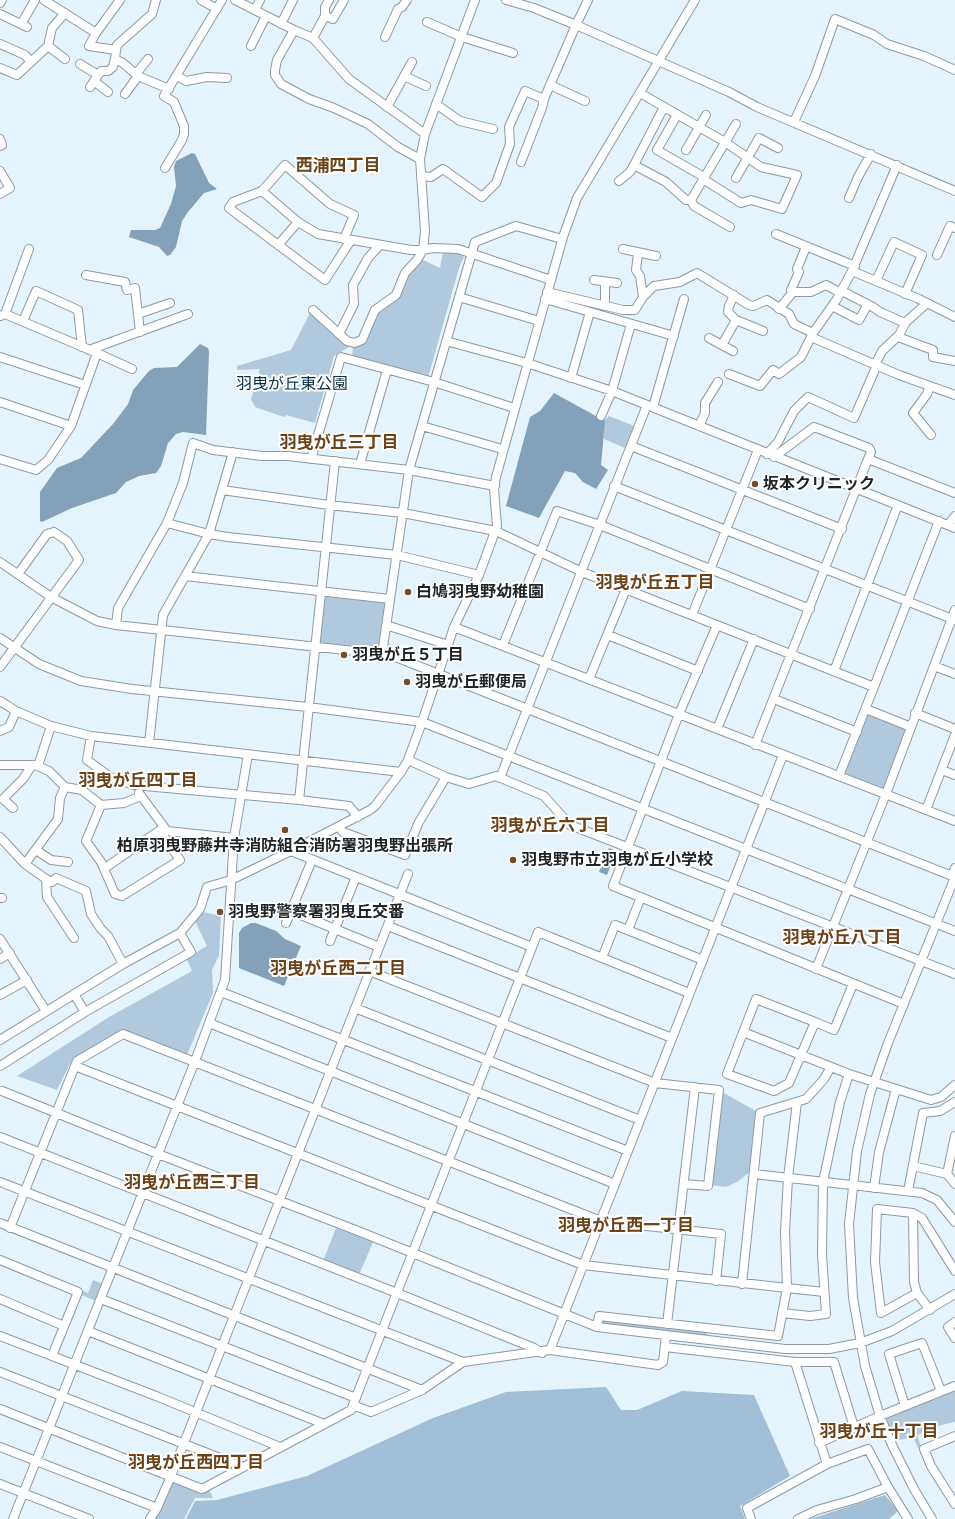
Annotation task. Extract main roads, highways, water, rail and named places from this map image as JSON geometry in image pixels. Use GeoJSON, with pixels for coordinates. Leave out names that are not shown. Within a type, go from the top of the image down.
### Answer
{"type":"FeatureCollection","features":[{"type":"Feature","properties":{"kind":"place","name":"坂本クリニック"},"geometry":{"type":"Point","coordinates":[755,484]}},
{"type":"Feature","properties":{"kind":"place","name":"白鳩羽曳野幼稚園"},"geometry":{"type":"Point","coordinates":[408,592]}},
{"type":"Feature","properties":{"kind":"place","name":"羽曳が丘５丁目"},"geometry":{"type":"Point","coordinates":[344,655]}},
{"type":"Feature","properties":{"kind":"place","name":"羽曳が丘郵便局"},"geometry":{"type":"Point","coordinates":[407,682]}},
{"type":"Feature","properties":{"kind":"place","name":"柏原羽曳野藤井寺消防組合消防署羽曳野出張所"},"geometry":{"type":"Point","coordinates":[285,830]}},
{"type":"Feature","properties":{"kind":"place","name":"羽曳野市立羽曳が丘小学校"},"geometry":{"type":"Point","coordinates":[513,860]}},
{"type":"Feature","properties":{"kind":"place","name":"羽曳野警察署羽曳丘交番"},"geometry":{"type":"Point","coordinates":[220,912]}},
{"type":"Feature","properties":{"kind":"district","name":"西浦四丁目"},"geometry":{"type":"Point","coordinates":[338,166]}},
{"type":"Feature","properties":{"kind":"district","name":"羽曳が丘三丁目"},"geometry":{"type":"Point","coordinates":[339,443]}},
{"type":"Feature","properties":{"kind":"district","name":"羽曳が丘五丁目"},"geometry":{"type":"Point","coordinates":[655,583]}},
{"type":"Feature","properties":{"kind":"district","name":"羽曳が丘四丁目"},"geometry":{"type":"Point","coordinates":[138,781]}},
{"type":"Feature","properties":{"kind":"district","name":"羽曳が丘六丁目"},"geometry":{"type":"Point","coordinates":[550,826]}},
{"type":"Feature","properties":{"kind":"district","name":"羽曳が丘八丁目"},"geometry":{"type":"Point","coordinates":[842,938]}},
{"type":"Feature","properties":{"kind":"district","name":"羽曳が丘西二丁目"},"geometry":{"type":"Point","coordinates":[338,969]}},
{"type":"Feature","properties":{"kind":"district","name":"羽曳が丘西三丁目"},"geometry":{"type":"Point","coordinates":[192,1183]}},
{"type":"Feature","properties":{"kind":"district","name":"羽曳が丘西一丁目"},"geometry":{"type":"Point","coordinates":[626,1226]}},
{"type":"Feature","properties":{"kind":"district","name":"羽曳が丘十丁目"},"geometry":{"type":"Point","coordinates":[879,1432]}},
{"type":"Feature","properties":{"kind":"district","name":"羽曳が丘西四丁目"},"geometry":{"type":"Point","coordinates":[196,1463]}},
{"type":"Feature","properties":{"kind":"park label","name":"羽曳が丘東公園"},"geometry":{"type":"Point","coordinates":[292,384]}}]}
